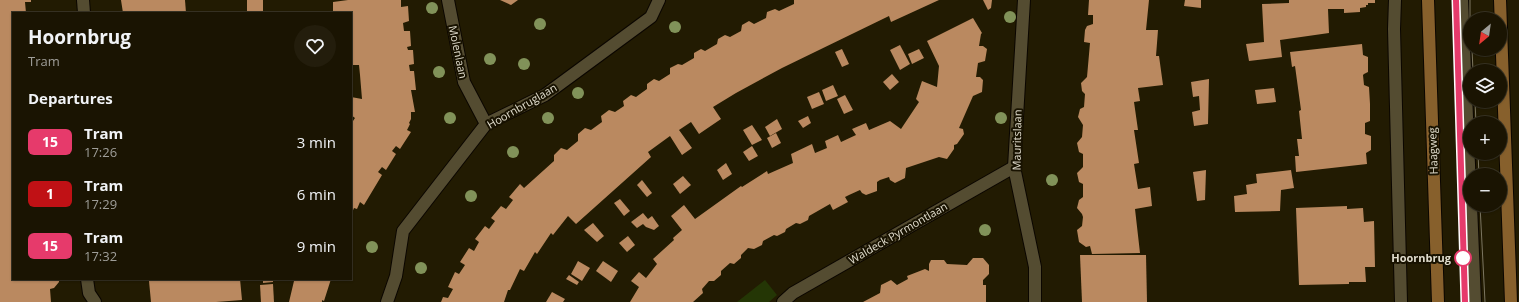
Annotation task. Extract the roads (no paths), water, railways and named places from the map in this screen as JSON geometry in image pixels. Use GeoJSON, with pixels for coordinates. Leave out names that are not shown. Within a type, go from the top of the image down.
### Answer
{"type":"FeatureCollection","features":[{"type":"Feature","properties":{"kind":"main road","name":"Haagweg"},"geometry":{"type":"LineString","coordinates":[[1428,0],[1438,302]]}},
{"type":"Feature","properties":{"kind":"main road"},"geometry":{"type":"LineString","coordinates":[[1500,0],[1511,302]]}},
{"type":"Feature","properties":{"kind":"street"},"geometry":{"type":"LineString","coordinates":[[83,0],[84,12]]}},
{"type":"Feature","properties":{"kind":"street","name":"Molenlaan"},"geometry":{"type":"LineString","coordinates":[[448,0],[464,82],[486,124]]}},
{"type":"Feature","properties":{"kind":"street","name":"Hoornbruglaan"},"geometry":{"type":"LineString","coordinates":[[387,302],[396,276],[403,231],[486,124],[545,95],[651,16],[659,0]]}},
{"type":"Feature","properties":{"kind":"street","name":"Mauritslaan"},"geometry":{"type":"LineString","coordinates":[[1024,0],[1014,167],[1036,267],[1035,302]]}},
{"type":"Feature","properties":{"kind":"street"},"geometry":{"type":"LineString","coordinates":[[1395,0],[1394,29],[1401,302]]}},
{"type":"Feature","properties":{"kind":"street"},"geometry":{"type":"LineString","coordinates":[[1462,0],[1469,168]]}},
{"type":"Feature","properties":{"kind":"street","name":"Waldeck Pyrmontlaan"},"geometry":{"type":"LineString","coordinates":[[784,302],[793,293],[1014,167]]}},
{"type":"Feature","properties":{"kind":"street"},"geometry":{"type":"LineString","coordinates":[[1471,212],[1475,302]]}},
{"type":"Feature","properties":{"kind":"street"},"geometry":{"type":"LineString","coordinates":[[88,280],[89,293],[95,302]]}},
{"type":"Feature","properties":{"kind":"tram line"},"geometry":{"type":"LineString","coordinates":[[1456,0],[1465,302]]}},
{"type":"Feature","properties":{"kind":"tram line","name":"15"},"geometry":{"type":"LineString","coordinates":[[1456,0],[1465,302]]}},
{"type":"Feature","properties":{"kind":"tram line"},"geometry":{"type":"LineString","coordinates":[[1470,0],[1470,12]]}},
{"type":"Feature","properties":{"kind":"tram line"},"geometry":{"type":"LineString","coordinates":[[1472,56],[1473,64]]}},
{"type":"Feature","properties":{"kind":"tram line"},"geometry":{"type":"LineString","coordinates":[[1475,108],[1476,116]]}},
{"type":"Feature","properties":{"kind":"tram line"},"geometry":{"type":"LineString","coordinates":[[1478,160],[1479,168]]}},
{"type":"Feature","properties":{"kind":"tram line"},"geometry":{"type":"LineString","coordinates":[[1480,212],[1485,302]]}},
{"type":"Feature","properties":{"kind":"place","name":"Hoornbrug"},"geometry":{"type":"Point","coordinates":[1463,258]}}]}
